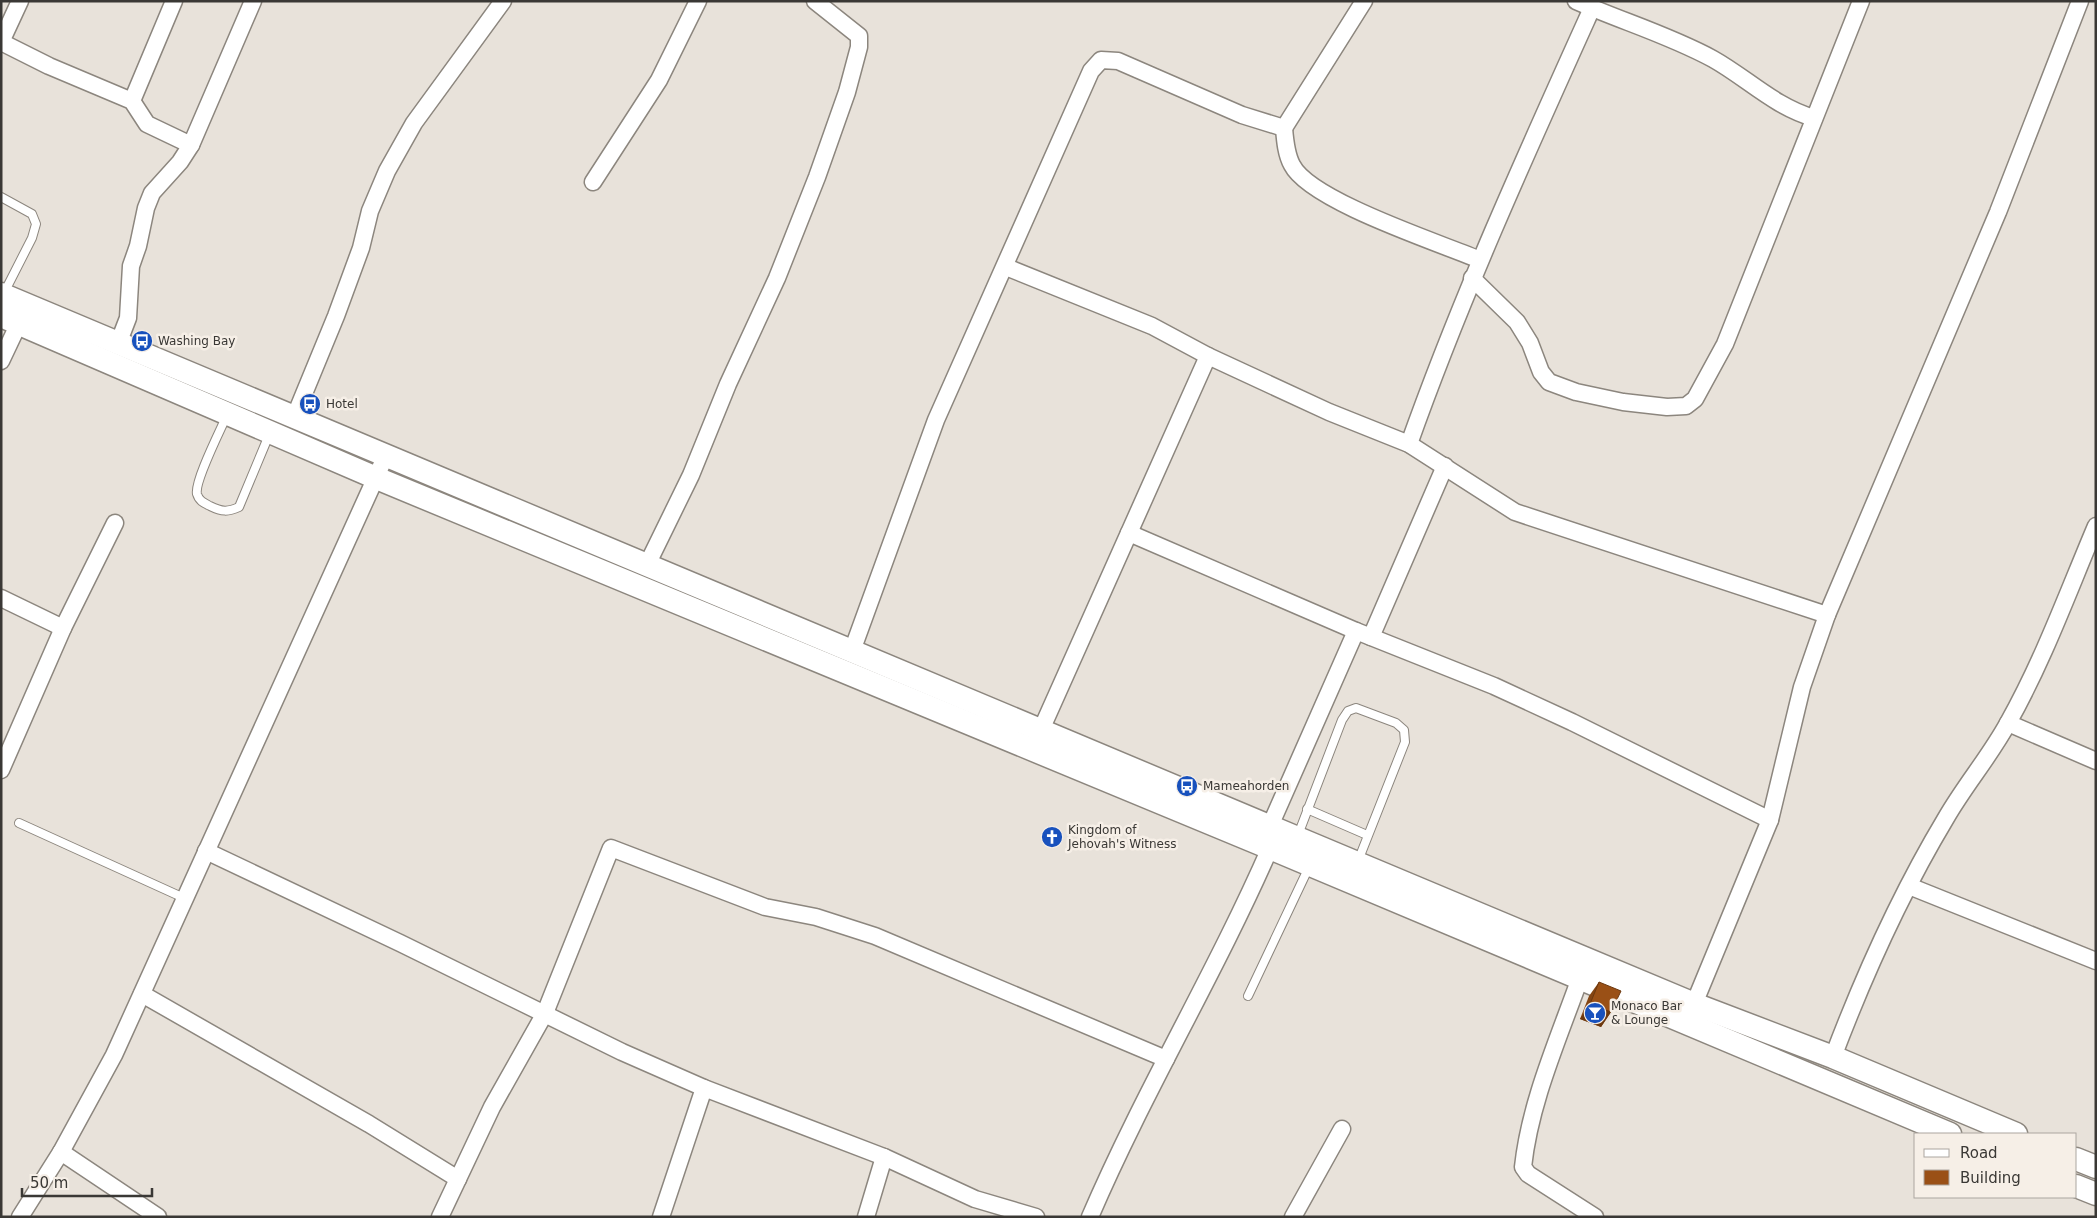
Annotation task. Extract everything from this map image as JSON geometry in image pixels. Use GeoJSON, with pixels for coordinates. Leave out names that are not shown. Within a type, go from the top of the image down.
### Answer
{"type":"FeatureCollection","features":[{"type":"Feature","properties":{"kind":"street"},"geometry":{"type":"LineString","coordinates":[[20,1],[1,42],[49,66],[132,101],[147,124],[191,145]]}},
{"type":"Feature","properties":{"kind":"street"},"geometry":{"type":"LineString","coordinates":[[132,101],[174,1]]}},
{"type":"Feature","properties":{"kind":"street"},"geometry":{"type":"LineString","coordinates":[[118,344],[128,318],[131,266],[138,246],[146,208],[152,193],[180,162],[191,145],[253,1]]}},
{"type":"Feature","properties":{"kind":"street"},"geometry":{"type":"LineString","coordinates":[[294,418],[336,316],[361,248],[370,211],[387,172],[414,123],[503,1]]}},
{"type":"Feature","properties":{"kind":"street"},"geometry":{"type":"LineString","coordinates":[[593,182],[658,80],[698,1]]}},
{"type":"Feature","properties":{"kind":"street"},"geometry":{"type":"LineString","coordinates":[[647,565],[691,475],[728,384],[777,278],[817,177],[847,92],[859,47],[859,36],[815,1]]}},
{"type":"Feature","properties":{"kind":"street"},"geometry":{"type":"LineString","coordinates":[[1364,1],[1359,12],[1284,128],[1292,165],[1302,178],[1334,200],[1480,260]]}},
{"type":"Feature","properties":{"kind":"street"},"geometry":{"type":"LineString","coordinates":[[1576,1],[1684,44],[1715,60],[1786,108],[1814,118]]}},
{"type":"Feature","properties":{"kind":"street"},"geometry":{"type":"LineString","coordinates":[[1472,278],[1517,322],[1530,343],[1541,372],[1549,382],[1576,392],[1623,402],[1667,407],[1686,406],[1695,399],[1725,344],[1861,1]]}},
{"type":"Feature","properties":{"kind":"street"},"geometry":{"type":"LineString","coordinates":[[1694,1004],[1770,820],[1802,687],[1828,615],[1994,220],[2080,1]]}},
{"type":"Feature","properties":{"kind":"street"},"geometry":{"type":"LineString","coordinates":[[1409,444],[1437,364],[1472,278],[1592,8]]}},
{"type":"Feature","properties":{"kind":"street"},"geometry":{"type":"LineString","coordinates":[[852,652],[936,420],[1006,267],[1084,84],[1101,60],[1118,61],[1132,66],[1199,97],[1284,128]]}},
{"type":"Feature","properties":{"kind":"street"},"geometry":{"type":"LineString","coordinates":[[1006,267],[1152,326],[1208,356],[1329,412],[1409,444],[1515,512],[1828,615]]}},
{"type":"Feature","properties":{"kind":"street"},"geometry":{"type":"LineString","coordinates":[[6,307],[118,344],[1694,1004],[1833,1057],[2014,1133]]}},
{"type":"Feature","properties":{"kind":"street"},"geometry":{"type":"LineString","coordinates":[[1,361],[6,307]]}},
{"type":"Feature","properties":{"kind":"street"},"geometry":{"type":"LineString","coordinates":[[6,307],[270,433],[1270,848],[1948,1133]]}},
{"type":"Feature","properties":{"kind":"street"},"geometry":{"type":"LineString","coordinates":[[1041,730],[1208,356]]}},
{"type":"Feature","properties":{"kind":"street"},"geometry":{"type":"LineString","coordinates":[[20,1217],[61,1152],[114,1055],[374,477],[386,455]]}},
{"type":"Feature","properties":{"kind":"street"},"geometry":{"type":"LineString","coordinates":[[1270,826],[1445,466]]}},
{"type":"Feature","properties":{"kind":"street"},"geometry":{"type":"LineString","coordinates":[[1,770],[63,628],[115,523]]}},
{"type":"Feature","properties":{"kind":"street"},"geometry":{"type":"LineString","coordinates":[[1833,1057],[1877,951],[1909,886],[1946,818],[2008,723],[2047,642],[2096,526]]}},
{"type":"Feature","properties":{"kind":"street"},"geometry":{"type":"LineString","coordinates":[[1128,533],[1364,634],[1494,686],[1572,722],[1770,820]]}},
{"type":"Feature","properties":{"kind":"street"},"geometry":{"type":"LineString","coordinates":[[1,598],[63,628]]}},
{"type":"Feature","properties":{"kind":"street"},"geometry":{"type":"LineString","coordinates":[[2008,723],[2096,761]]}},
{"type":"Feature","properties":{"kind":"street"},"geometry":{"type":"LineString","coordinates":[[440,1217],[492,1107],[545,1013],[611,848],[765,907],[816,917],[875,936],[1166,1059]]}},
{"type":"Feature","properties":{"kind":"street"},"geometry":{"type":"LineString","coordinates":[[1090,1217],[1135,1118],[1232,932],[1270,848]]}},
{"type":"Feature","properties":{"kind":"street"},"geometry":{"type":"LineString","coordinates":[[206,851],[545,1013],[622,1052],[704,1088],[884,1157],[975,1199],[1036,1217]]}},
{"type":"Feature","properties":{"kind":"street"},"geometry":{"type":"LineString","coordinates":[[1909,886],[2096,961]]}},
{"type":"Feature","properties":{"kind":"street"},"geometry":{"type":"LineString","coordinates":[[1580,978],[1544,1077],[1532,1120],[1524,1167],[1528,1174],[1595,1217]]}},
{"type":"Feature","properties":{"kind":"street"},"geometry":{"type":"LineString","coordinates":[[142,994],[369,1124],[458,1179]]}},
{"type":"Feature","properties":{"kind":"street"},"geometry":{"type":"LineString","coordinates":[[660,1217],[704,1088]]}},
{"type":"Feature","properties":{"kind":"street"},"geometry":{"type":"LineString","coordinates":[[1293,1217],[1342,1129]]}},
{"type":"Feature","properties":{"kind":"street"},"geometry":{"type":"LineString","coordinates":[[61,1152],[158,1217]]}},
{"type":"Feature","properties":{"kind":"street"},"geometry":{"type":"LineString","coordinates":[[866,1217],[884,1157]]}},
{"type":"Feature","properties":{"kind":"street"},"geometry":{"type":"LineString","coordinates":[[2077,1159],[2096,1167]]}},
{"type":"Feature","properties":{"kind":"street"},"geometry":{"type":"LineString","coordinates":[[2077,1186],[2096,1194]]}},
{"type":"Feature","properties":{"kind":"lane"},"geometry":{"type":"LineString","coordinates":[[1,197],[32,214],[36,224],[6,307]]}},
{"type":"Feature","properties":{"kind":"lane"},"geometry":{"type":"LineString","coordinates":[[228,414],[199,479],[196,493],[202,502],[214,508],[227,512],[239,507],[270,433]]}},
{"type":"Feature","properties":{"kind":"lane"},"geometry":{"type":"LineString","coordinates":[[1298,837],[1342,720],[1348,711],[1356,708],[1396,723],[1404,730],[1405,742],[1357,863]]}},
{"type":"Feature","properties":{"kind":"lane"},"geometry":{"type":"LineString","coordinates":[[1307,809],[1368,834]]}},
{"type":"Feature","properties":{"kind":"lane"},"geometry":{"type":"LineString","coordinates":[[19,823],[184,898]]}},
{"type":"Feature","properties":{"kind":"lane"},"geometry":{"type":"LineString","coordinates":[[1248,996],[1309,865]]}},
{"type":"Feature","properties":{"kind":"building"},"geometry":{"type":"Polygon","coordinates":[[[1599,982],[1621,991],[1611,1012],[1590,1004],[1599,982]]]}},
{"type":"Feature","properties":{"kind":"place","name":"Washing Bay"},"geometry":{"type":"Point","coordinates":[142,341]}},
{"type":"Feature","properties":{"kind":"place","name":"Hotel"},"geometry":{"type":"Point","coordinates":[310,404]}},
{"type":"Feature","properties":{"kind":"place","name":"Mameahorden"},"geometry":{"type":"Point","coordinates":[1187,786]}},
{"type":"Feature","properties":{"kind":"place","name":"Kingdom of Jehovah's Witness"},"geometry":{"type":"Point","coordinates":[1052,837]}},
{"type":"Feature","properties":{"kind":"place","name":"Monaco Bar & Lounge"},"geometry":{"type":"Point","coordinates":[1595,1013]}}]}
